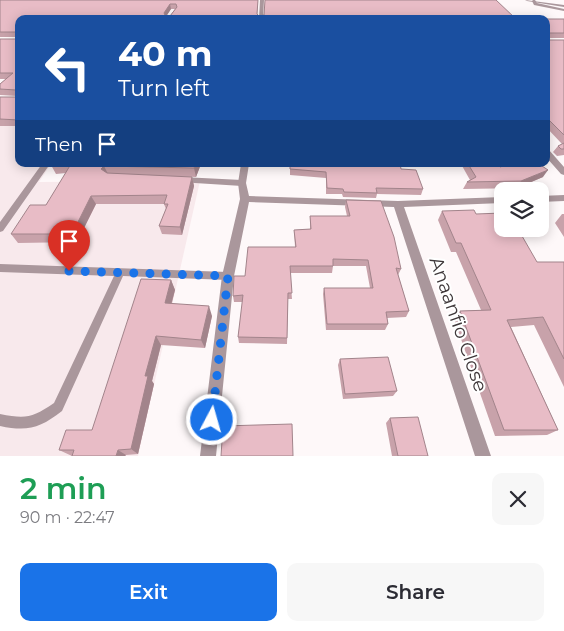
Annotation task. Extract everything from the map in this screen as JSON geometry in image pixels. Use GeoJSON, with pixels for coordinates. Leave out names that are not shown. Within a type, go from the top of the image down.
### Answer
{"type":"FeatureCollection","features":[{"type":"Feature","properties":{"kind":"street"},"geometry":{"type":"LineString","coordinates":[[261,15],[262,0]]}},
{"type":"Feature","properties":{"kind":"street"},"geometry":{"type":"LineString","coordinates":[[530,0],[564,8]]}},
{"type":"Feature","properties":{"kind":"street"},"geometry":{"type":"LineString","coordinates":[[550,156],[564,172]]}},
{"type":"Feature","properties":{"kind":"street"},"geometry":{"type":"LineString","coordinates":[[208,456],[228,276],[245,199],[242,183],[244,167]]}},
{"type":"Feature","properties":{"kind":"street"},"geometry":{"type":"LineString","coordinates":[[549,199],[564,198]]}},
{"type":"Feature","properties":{"kind":"street"},"geometry":{"type":"LineString","coordinates":[[245,199],[398,204],[494,200]]}},
{"type":"Feature","properties":{"kind":"street","name":"Anaanfio Close"},"geometry":{"type":"LineString","coordinates":[[398,204],[483,456]]}},
{"type":"Feature","properties":{"kind":"lane"},"geometry":{"type":"LineString","coordinates":[[0,229],[44,167]]}},
{"type":"Feature","properties":{"kind":"lane"},"geometry":{"type":"LineString","coordinates":[[176,180],[242,183]]}},
{"type":"Feature","properties":{"kind":"lane"},"geometry":{"type":"LineString","coordinates":[[0,268],[228,276]]}},
{"type":"Feature","properties":{"kind":"lane"},"geometry":{"type":"LineString","coordinates":[[0,420],[20,424],[39,422],[58,407],[120,273]]}},
{"type":"Feature","properties":{"kind":"shaded area"},"geometry":{"type":"Polygon","coordinates":[[[0,107],[15,107],[15,167],[49,167],[39,182],[200,181],[138,456],[0,456],[0,107]]]}},
{"type":"Feature","properties":{"kind":"building"},"geometry":{"type":"Polygon","coordinates":[[[0,0],[258,0],[258,15],[171,15],[177,7],[176,4],[170,4],[164,13],[165,15],[15,15],[15,32],[0,32],[0,0]]]}},
{"type":"Feature","properties":{"kind":"building"},"geometry":{"type":"Polygon","coordinates":[[[265,0],[496,0],[512,15],[264,15],[265,0]]]}},
{"type":"Feature","properties":{"kind":"building"},"geometry":{"type":"Polygon","coordinates":[[[550,19],[564,19],[564,33],[550,33],[550,19]]]}},
{"type":"Feature","properties":{"kind":"building"},"geometry":{"type":"Polygon","coordinates":[[[0,39],[15,39],[15,90],[0,89],[0,84],[13,73],[0,73],[0,39]]]}},
{"type":"Feature","properties":{"kind":"building"},"geometry":{"type":"Polygon","coordinates":[[[550,40],[564,40],[564,135],[550,121],[550,40]]]}},
{"type":"Feature","properties":{"kind":"building"},"geometry":{"type":"Polygon","coordinates":[[[0,97],[15,97],[15,120],[0,119],[0,97]]]}},
{"type":"Feature","properties":{"kind":"building"},"geometry":{"type":"Polygon","coordinates":[[[564,143],[564,149],[558,146],[564,143]]]}},
{"type":"Feature","properties":{"kind":"building"},"geometry":{"type":"Polygon","coordinates":[[[69,167],[103,167],[101,169],[107,173],[192,177],[180,227],[159,226],[168,204],[164,204],[167,195],[91,196],[72,234],[11,234],[30,205],[46,205],[69,167]]]}},
{"type":"Feature","properties":{"kind":"building"},"geometry":{"type":"Polygon","coordinates":[[[149,167],[194,167],[194,168],[149,167]]]}},
{"type":"Feature","properties":{"kind":"building"},"geometry":{"type":"Polygon","coordinates":[[[290,167],[401,167],[401,169],[416,170],[423,189],[376,188],[377,193],[344,192],[343,189],[327,188],[326,172],[290,169],[290,167]]]}},
{"type":"Feature","properties":{"kind":"building"},"geometry":{"type":"Polygon","coordinates":[[[470,167],[544,167],[548,170],[521,181],[467,182],[476,177],[470,167]]]}},
{"type":"Feature","properties":{"kind":"building"},"geometry":{"type":"Polygon","coordinates":[[[346,200],[381,201],[394,237],[401,269],[396,268],[409,311],[386,312],[388,324],[327,324],[324,288],[373,288],[368,260],[333,259],[333,266],[290,266],[292,293],[288,293],[287,338],[238,337],[243,295],[233,296],[234,276],[245,276],[248,247],[296,247],[294,230],[311,229],[310,216],[350,216],[346,200]]]}},
{"type":"Feature","properties":{"kind":"building"},"geometry":{"type":"Polygon","coordinates":[[[474,210],[476,214],[494,213],[494,237],[523,237],[537,262],[564,262],[564,359],[543,317],[507,320],[558,430],[504,430],[460,311],[491,310],[461,243],[456,243],[442,211],[474,210]]]}},
{"type":"Feature","properties":{"kind":"building"},"geometry":{"type":"Polygon","coordinates":[[[141,279],[171,280],[165,303],[209,306],[201,340],[156,336],[145,376],[148,376],[131,449],[118,450],[116,456],[72,456],[74,450],[59,450],[66,430],[92,430],[141,279]]]}},
{"type":"Feature","properties":{"kind":"building"},"geometry":{"type":"Polygon","coordinates":[[[388,357],[397,391],[345,394],[340,359],[388,357]]]}},
{"type":"Feature","properties":{"kind":"building"},"geometry":{"type":"Polygon","coordinates":[[[418,417],[428,456],[398,456],[390,418],[418,417]]]}},
{"type":"Feature","properties":{"kind":"building"},"geometry":{"type":"Polygon","coordinates":[[[292,424],[293,456],[221,456],[223,426],[292,424]]]}},
{"type":"Feature","properties":{"kind":"route"},"geometry":{"type":"LineString","coordinates":[[69,271],[228,276],[212,420]]}}]}
